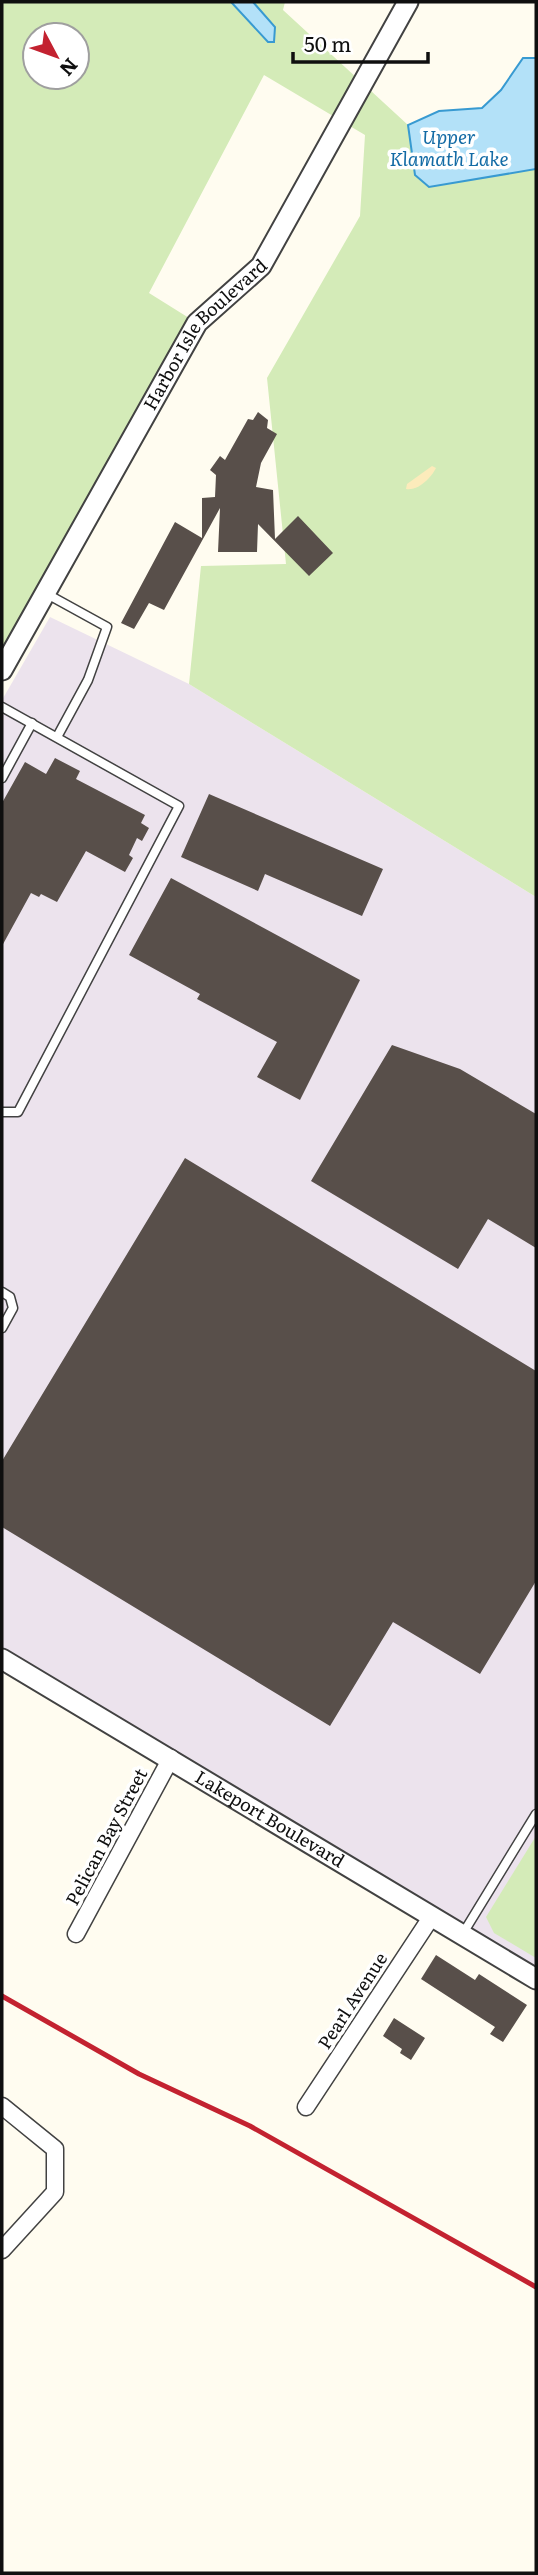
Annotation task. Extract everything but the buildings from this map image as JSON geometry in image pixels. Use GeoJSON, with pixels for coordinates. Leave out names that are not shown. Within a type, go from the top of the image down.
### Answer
{"type":"FeatureCollection","features":[{"type":"Feature","properties":{"kind":"street","name":"Harbor Isle Boulevard"},"geometry":{"type":"LineString","coordinates":[[2,670],[197,323],[261,266],[408,2]]}},
{"type":"Feature","properties":{"kind":"street","name":"Lakeport Boulevard"},"geometry":{"type":"LineString","coordinates":[[2,1660],[171,1758],[536,1979]]}},
{"type":"Feature","properties":{"kind":"street","name":"Pelican Bay Street"},"geometry":{"type":"LineString","coordinates":[[76,1934],[171,1758]]}},
{"type":"Feature","properties":{"kind":"street","name":"Pearl Avenue"},"geometry":{"type":"LineString","coordinates":[[306,2107],[432,1916]]}},
{"type":"Feature","properties":{"kind":"street"},"geometry":{"type":"LineString","coordinates":[[2,2106],[55,2148],[55,2192],[2,2250]]}},
{"type":"Feature","properties":{"kind":"lane"},"geometry":{"type":"LineString","coordinates":[[44,593],[107,627],[88,680],[57,737]]}},
{"type":"Feature","properties":{"kind":"lane"},"geometry":{"type":"LineString","coordinates":[[2,707],[179,806],[18,1112],[2,1112]]}},
{"type":"Feature","properties":{"kind":"lane"},"geometry":{"type":"LineString","coordinates":[[2,778],[32,723]]}},
{"type":"Feature","properties":{"kind":"lane"},"geometry":{"type":"LineString","coordinates":[[2,1292],[10,1297],[13,1308],[2,1328]]}},
{"type":"Feature","properties":{"kind":"lane"},"geometry":{"type":"LineString","coordinates":[[462,1935],[536,1814]]}},
{"type":"Feature","properties":{"kind":"shaded area"},"geometry":{"type":"Polygon","coordinates":[[[50,617],[189,684],[536,897],[536,1967],[2,1649],[2,700],[50,617]]]}},
{"type":"Feature","properties":{"kind":"green space"},"geometry":{"type":"Polygon","coordinates":[[[2,2],[285,2],[283,10],[408,125],[415,175],[429,187],[536,169],[536,897],[189,684],[201,566],[286,564],[267,378],[360,216],[365,135],[264,75],[149,293],[197,323],[2,670],[2,2]]]}},
{"type":"Feature","properties":{"kind":"green space"},"geometry":{"type":"Polygon","coordinates":[[[536,1836],[536,1958],[494,1933],[486,1917],[536,1836]]]}},
{"type":"Feature","properties":{"kind":"sand"},"geometry":{"type":"Polygon","coordinates":[[[432,466],[436,468],[424,483],[406,489],[407,484],[432,466]]]}},
{"type":"Feature","properties":{"kind":"water"},"geometry":{"type":"Polygon","coordinates":[[[231,2],[253,2],[275,27],[274,42],[268,42],[231,2]]]}},
{"type":"Feature","properties":{"kind":"water","name":"Upper Klamath Lake"},"geometry":{"type":"Polygon","coordinates":[[[523,58],[536,58],[536,169],[429,187],[415,175],[408,125],[439,111],[482,108],[501,90],[523,58]]]}},
{"type":"Feature","properties":{"kind":"railway"},"geometry":{"type":"LineString","coordinates":[[2,1996],[139,2074],[250,2126],[536,2287]]}}]}
